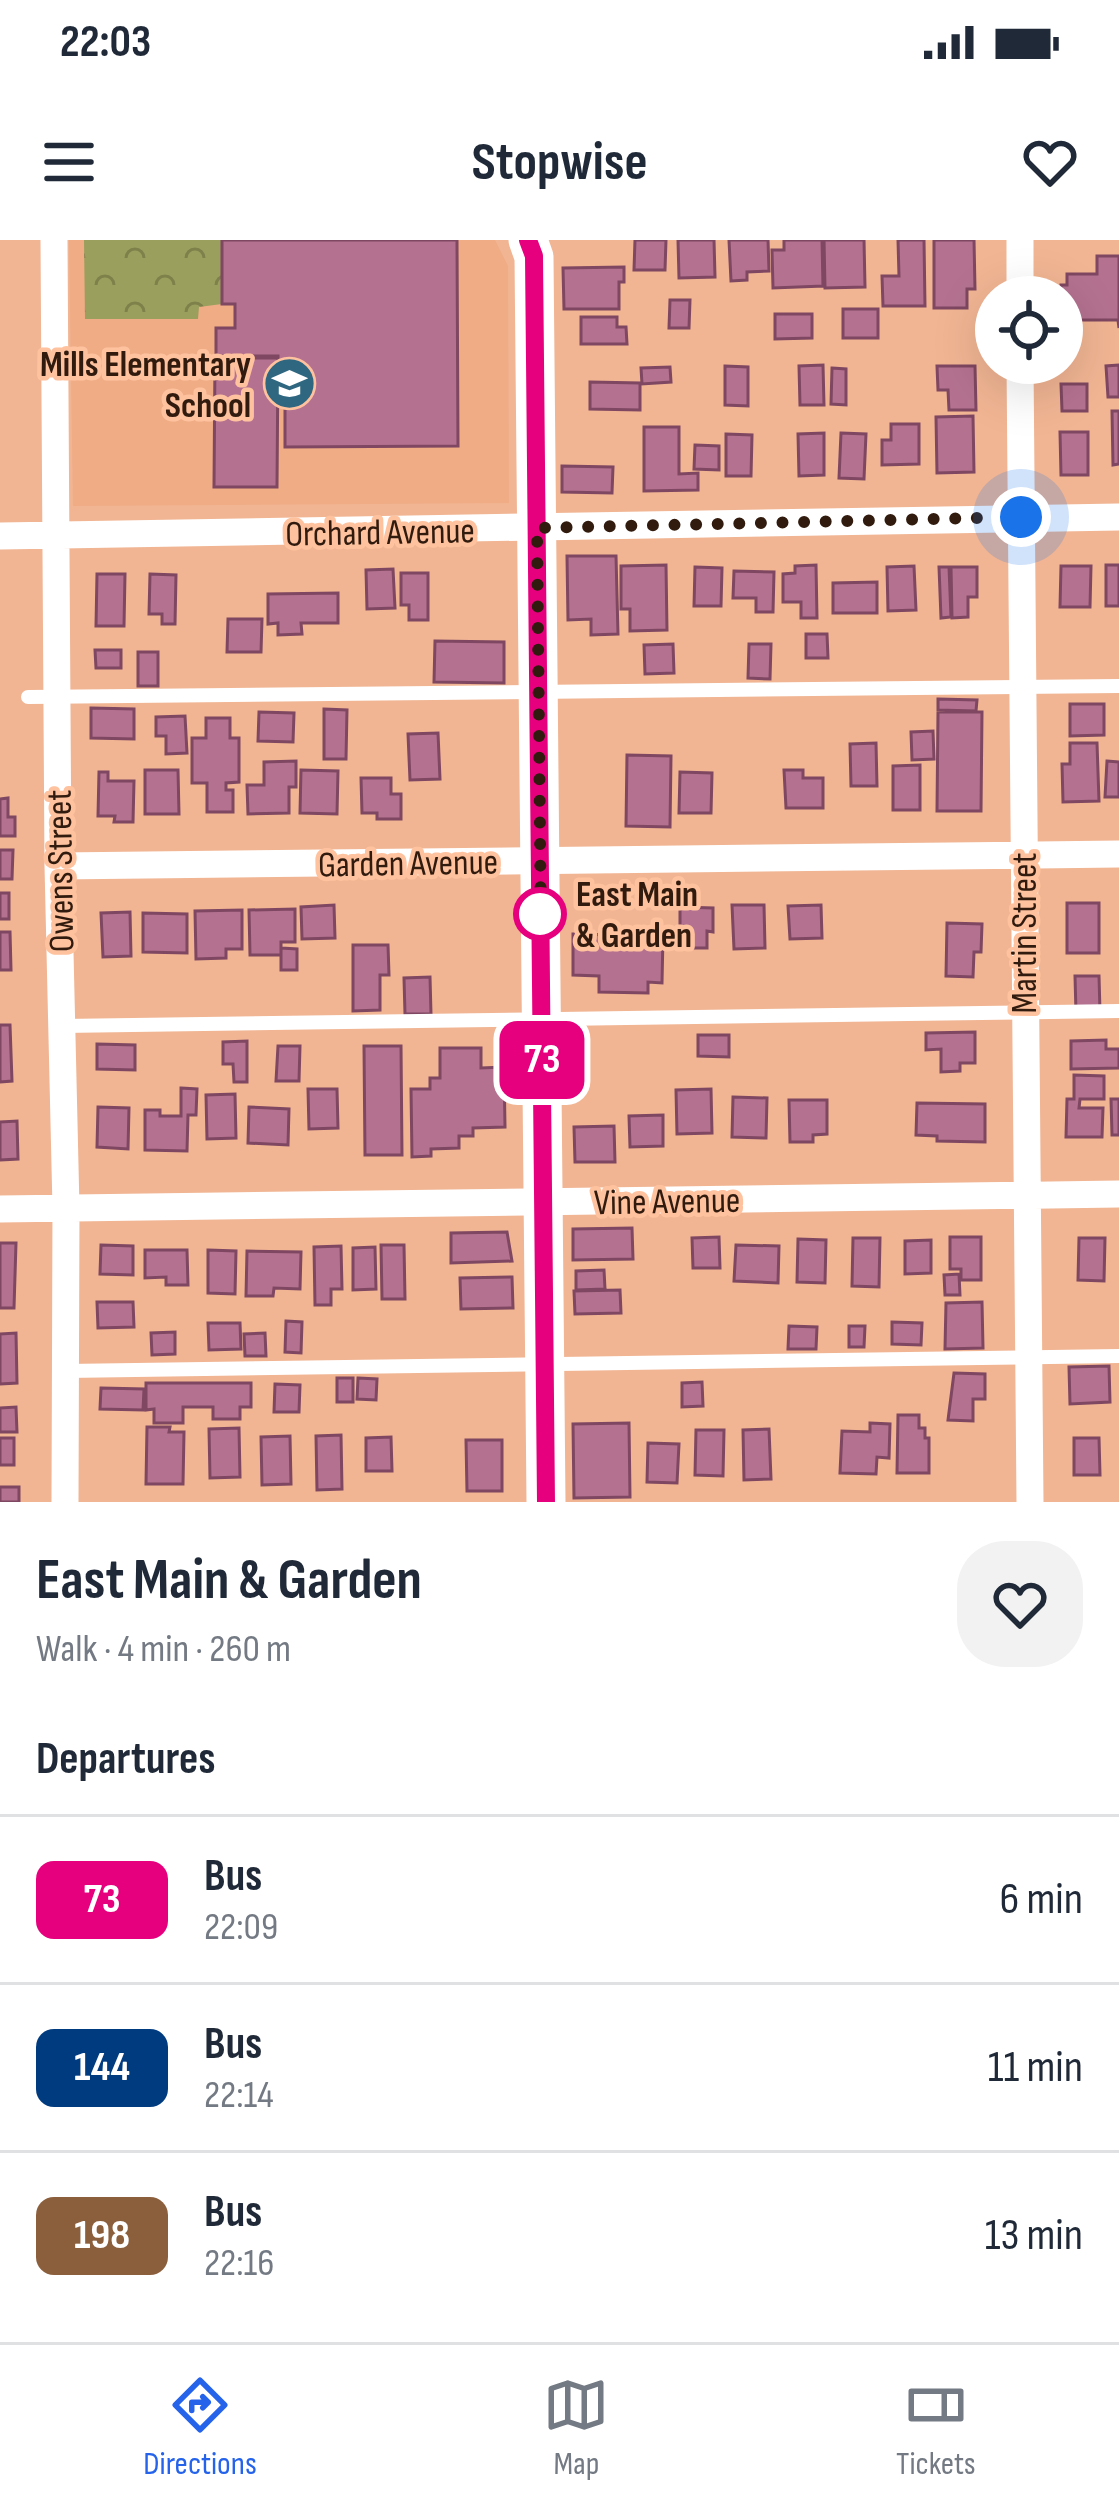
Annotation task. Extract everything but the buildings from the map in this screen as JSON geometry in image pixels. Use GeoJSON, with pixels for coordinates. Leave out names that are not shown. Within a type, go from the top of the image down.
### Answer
{"type":"FeatureCollection","features":[{"type":"Feature","properties":{"kind":"street","name":"Owens Street"},"geometry":{"type":"LineString","coordinates":[[54,240],[65,1502]]}},
{"type":"Feature","properties":{"kind":"street"},"geometry":{"type":"LineString","coordinates":[[528,240],[534,256],[546,1502]]}},
{"type":"Feature","properties":{"kind":"street"},"geometry":{"type":"LineString","coordinates":[[1020,240],[1020,276]]}},
{"type":"Feature","properties":{"kind":"street","name":"Martin Street"},"geometry":{"type":"LineString","coordinates":[[1020,384],[1030,1502]]}},
{"type":"Feature","properties":{"kind":"street","name":"Orchard Avenue"},"geometry":{"type":"LineString","coordinates":[[0,536],[1119,517]]}},
{"type":"Feature","properties":{"kind":"street","name":"Garden Avenue"},"geometry":{"type":"LineString","coordinates":[[58,866],[1119,854]]}},
{"type":"Feature","properties":{"kind":"street","name":"Vine Avenue"},"geometry":{"type":"LineString","coordinates":[[0,1209],[1119,1194]]}},
{"type":"Feature","properties":{"kind":"lane"},"geometry":{"type":"LineString","coordinates":[[28,697],[1119,686]]}},
{"type":"Feature","properties":{"kind":"lane"},"geometry":{"type":"LineString","coordinates":[[62,1026],[1119,1012]]}},
{"type":"Feature","properties":{"kind":"lane"},"geometry":{"type":"LineString","coordinates":[[65,1372],[1119,1356]]}},
{"type":"Feature","properties":{"kind":"shaded area","name":"Mills Elementary School"},"geometry":{"type":"Polygon","coordinates":[[[69,240],[495,240],[508,266],[509,503],[73,506],[69,240]]]}},
{"type":"Feature","properties":{"kind":"green space"},"geometry":{"type":"Polygon","coordinates":[[[84,240],[222,240],[222,304],[199,307],[198,319],[85,319],[84,240]]]}},
{"type":"Feature","properties":{"kind":"bus line","name":"73"},"geometry":{"type":"LineString","coordinates":[[528,240],[534,256],[546,1502]]}},
{"type":"Feature","properties":{"kind":"place","name":"Mills Elementary School"},"geometry":{"type":"Point","coordinates":[290,384]}},
{"type":"Feature","properties":{"kind":"place","name":"East Main & Garden"},"geometry":{"type":"Point","coordinates":[540,914]}},
{"type":"Feature","properties":{"kind":"route"},"geometry":{"type":"LineString","coordinates":[[540,914],[541,933],[537,528],[1021,517]]}}]}
